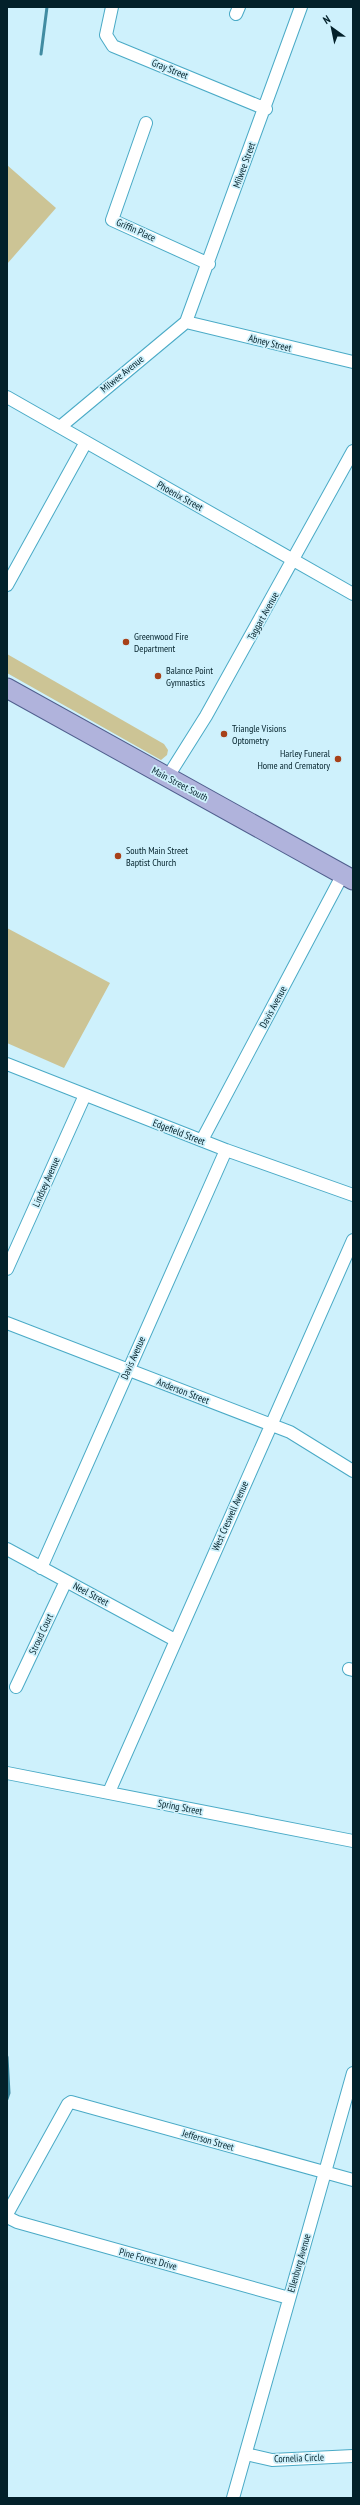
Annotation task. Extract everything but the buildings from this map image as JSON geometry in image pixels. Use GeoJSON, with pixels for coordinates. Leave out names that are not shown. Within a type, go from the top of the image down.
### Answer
{"type":"FeatureCollection","features":[{"type":"Feature","properties":{"kind":"main road","name":"Main Street South"},"geometry":{"type":"LineString","coordinates":[[7,688],[166,778],[348,877]]}},
{"type":"Feature","properties":{"kind":"street","name":"Gray Street"},"geometry":{"type":"LineString","coordinates":[[112,7],[106,35],[113,46],[266,108]]}},
{"type":"Feature","properties":{"kind":"street","name":"Milwee Street"},"geometry":{"type":"LineString","coordinates":[[186,322],[302,7]]}},
{"type":"Feature","properties":{"kind":"street","name":"Griffin Place"},"geometry":{"type":"LineString","coordinates":[[146,123],[112,220],[208,264]]}},
{"type":"Feature","properties":{"kind":"street","name":"Abney Street"},"geometry":{"type":"LineString","coordinates":[[186,322],[353,362]]}},
{"type":"Feature","properties":{"kind":"street","name":"Milwee Avenue"},"geometry":{"type":"LineString","coordinates":[[60,427],[186,322]]}},
{"type":"Feature","properties":{"kind":"street","name":"Phoenix Street"},"geometry":{"type":"LineString","coordinates":[[7,398],[353,594]]}},
{"type":"Feature","properties":{"kind":"street"},"geometry":{"type":"LineString","coordinates":[[7,585],[86,442]]}},
{"type":"Feature","properties":{"kind":"street","name":"Taggart Avenue"},"geometry":{"type":"LineString","coordinates":[[166,778],[206,716],[353,451]]}},
{"type":"Feature","properties":{"kind":"street","name":"Davis Avenue"},"geometry":{"type":"LineString","coordinates":[[202,1140],[348,877]]}},
{"type":"Feature","properties":{"kind":"street","name":"Edgefield Street"},"geometry":{"type":"LineString","coordinates":[[7,1064],[226,1150],[353,1195]]}},
{"type":"Feature","properties":{"kind":"street","name":"Lindsey Avenue"},"geometry":{"type":"LineString","coordinates":[[7,1269],[85,1095]]}},
{"type":"Feature","properties":{"kind":"street","name":"Davis Avenue"},"geometry":{"type":"LineString","coordinates":[[41,1568],[226,1150]]}},
{"type":"Feature","properties":{"kind":"street","name":"West Creswell Avenue"},"geometry":{"type":"LineString","coordinates":[[109,1792],[353,1240]]}},
{"type":"Feature","properties":{"kind":"street","name":"Anderson Street"},"geometry":{"type":"LineString","coordinates":[[7,1323],[271,1424],[295,1435],[353,1471]]}},
{"type":"Feature","properties":{"kind":"street","name":"Neel Street"},"geometry":{"type":"LineString","coordinates":[[7,1549],[175,1640]]}},
{"type":"Feature","properties":{"kind":"street","name":"Stroud Court"},"geometry":{"type":"LineString","coordinates":[[16,1687],[66,1581]]}},
{"type":"Feature","properties":{"kind":"street","name":"Spring Street"},"geometry":{"type":"LineString","coordinates":[[7,1773],[109,1792],[353,1842]]}},
{"type":"Feature","properties":{"kind":"street","name":"Ellenburg Avenue"},"geometry":{"type":"LineString","coordinates":[[233,2498],[353,2073]]}},
{"type":"Feature","properties":{"kind":"street","name":"Jefferson Street"},"geometry":{"type":"LineString","coordinates":[[65,2109],[71,2102],[78,2103],[353,2180]]}},
{"type":"Feature","properties":{"kind":"street","name":"Pine Forest Drive"},"geometry":{"type":"LineString","coordinates":[[65,2109],[7,2216],[47,2231],[289,2298]]}},
{"type":"Feature","properties":{"kind":"street","name":"Cornelia Circle"},"geometry":{"type":"LineString","coordinates":[[246,2454],[272,2460],[353,2456]]}},
{"type":"Feature","properties":{"kind":"shaded area"},"geometry":{"type":"Polygon","coordinates":[[[7,165],[56,208],[7,264],[7,165]]]}},
{"type":"Feature","properties":{"kind":"shaded area"},"geometry":{"type":"Polygon","coordinates":[[[7,654],[164,744],[168,750],[167,755],[161,760],[7,673],[7,654]]]}},
{"type":"Feature","properties":{"kind":"shaded area"},"geometry":{"type":"Polygon","coordinates":[[[7,928],[110,983],[64,1068],[7,1043],[7,928]]]}},
{"type":"Feature","properties":{"kind":"waterway"},"geometry":{"type":"LineString","coordinates":[[41,54],[47,7]]}},
{"type":"Feature","properties":{"kind":"waterway"},"geometry":{"type":"LineString","coordinates":[[7,2057],[9,2093],[7,2099]]}},
{"type":"Feature","properties":{"kind":"place","name":"Greenwood Fire Department"},"geometry":{"type":"Point","coordinates":[126,642]}},
{"type":"Feature","properties":{"kind":"place","name":"Balance Point Gymnastics"},"geometry":{"type":"Point","coordinates":[158,676]}},
{"type":"Feature","properties":{"kind":"place","name":"Triangle Visions Optometry"},"geometry":{"type":"Point","coordinates":[224,734]}},
{"type":"Feature","properties":{"kind":"place","name":"Harley Funeral Home and Crematory"},"geometry":{"type":"Point","coordinates":[338,759]}},
{"type":"Feature","properties":{"kind":"place","name":"South Main Street Baptist Church"},"geometry":{"type":"Point","coordinates":[118,856]}}]}
